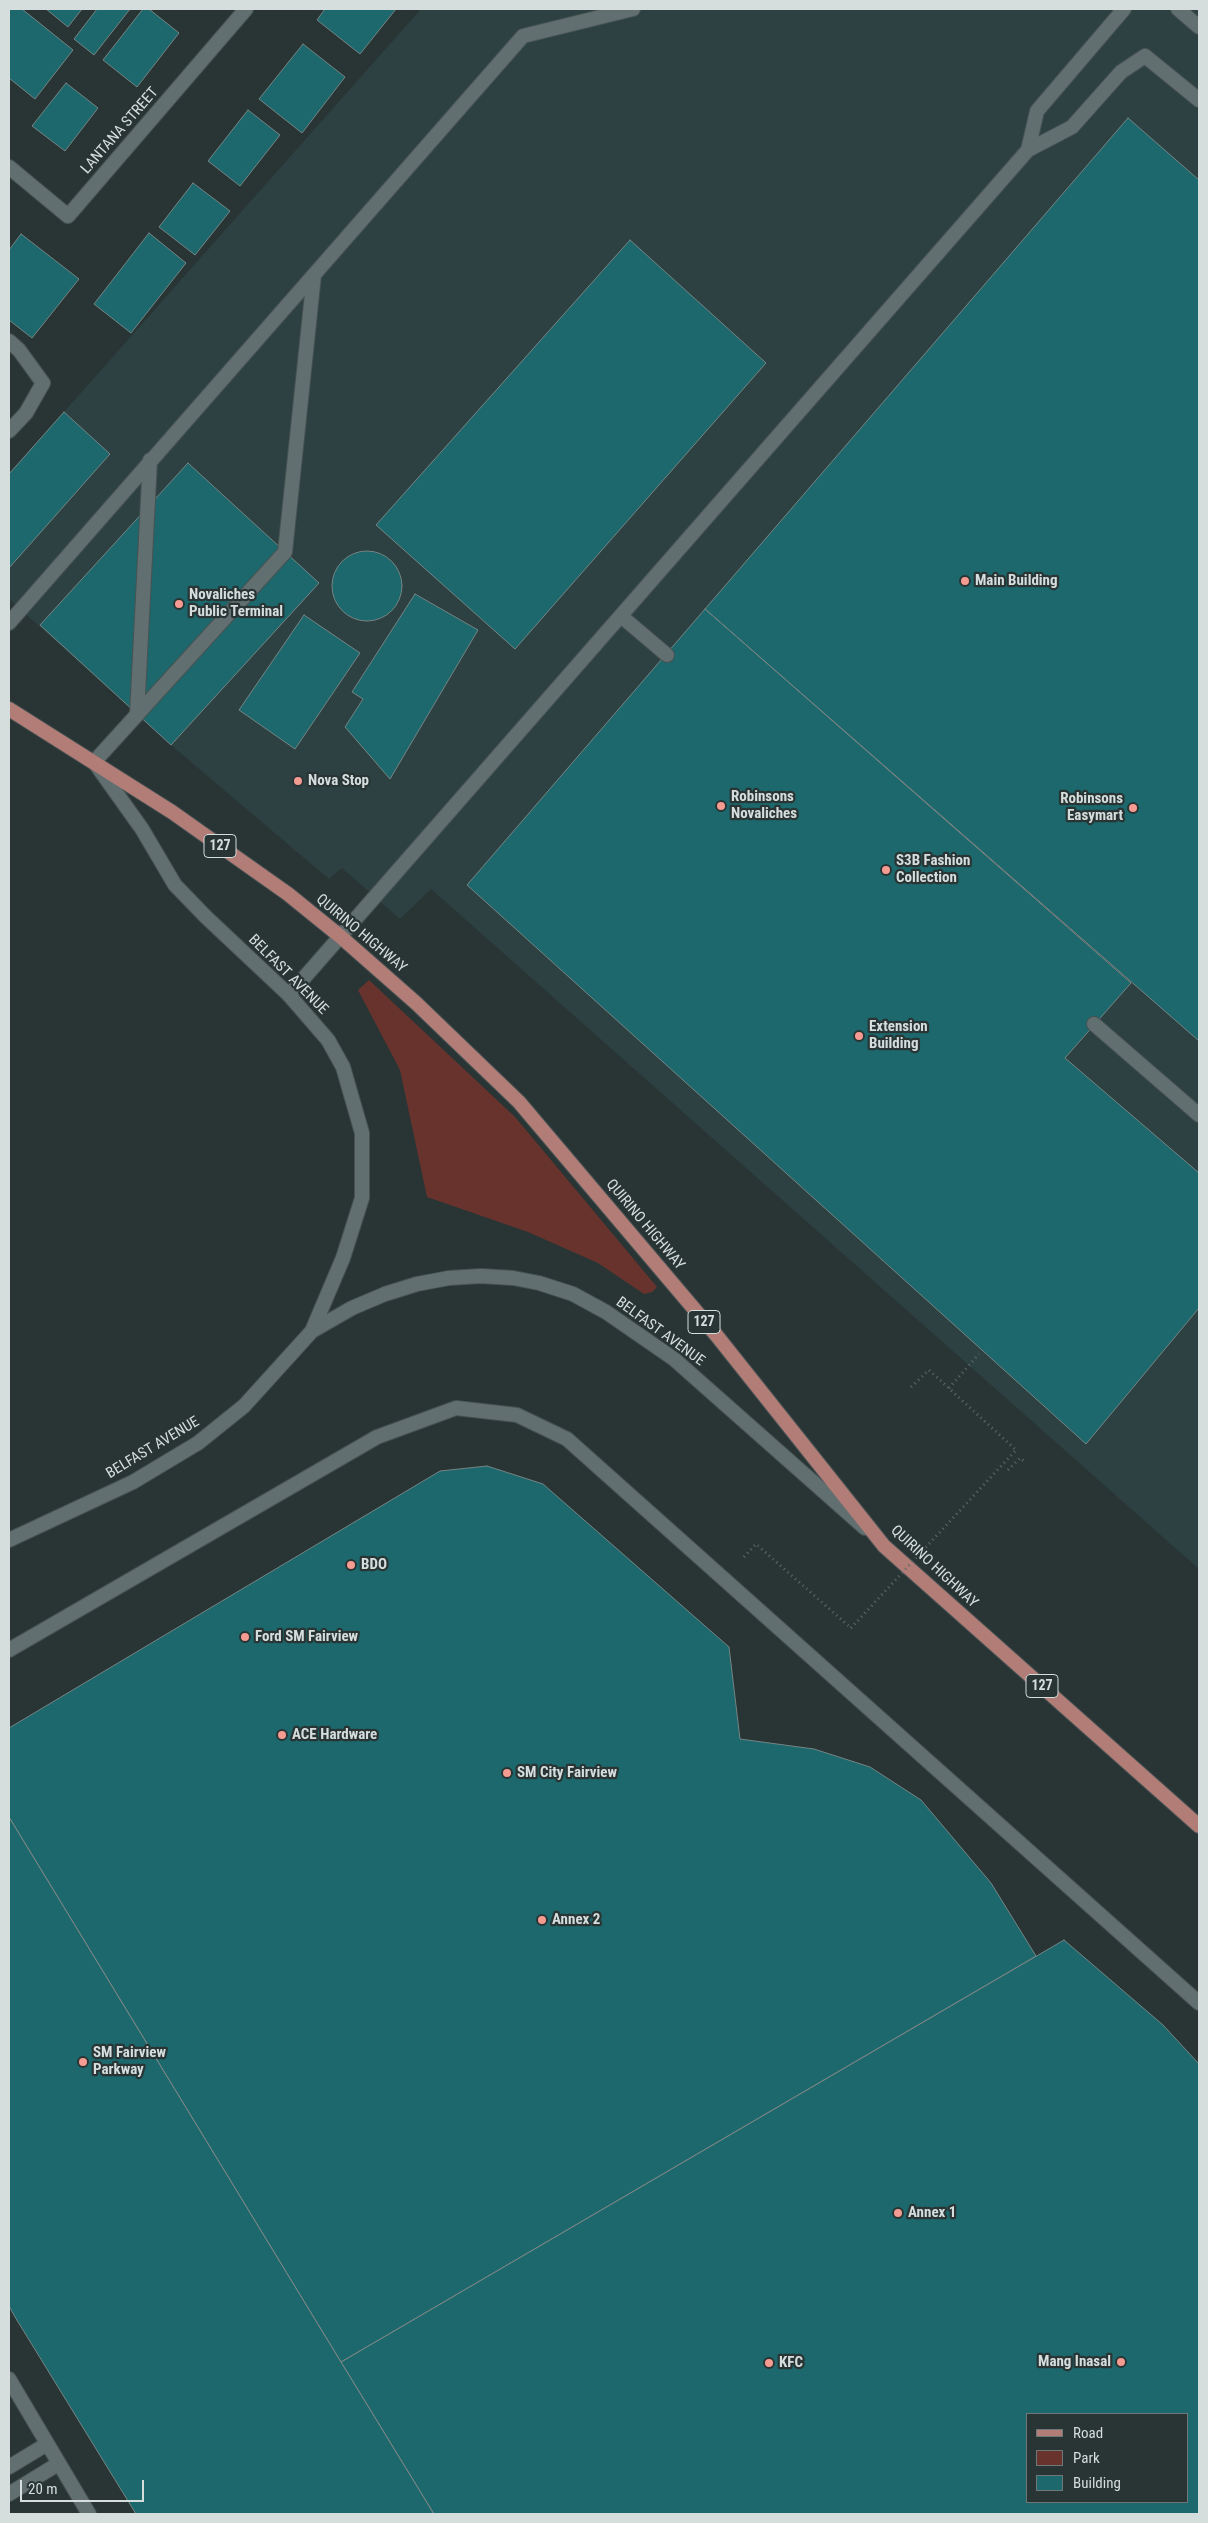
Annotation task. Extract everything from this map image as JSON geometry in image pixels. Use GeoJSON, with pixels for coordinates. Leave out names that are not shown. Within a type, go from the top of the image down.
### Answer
{"type":"FeatureCollection","features":[{"type":"Feature","properties":{"kind":"main road","name":"LANTANA STREET"},"geometry":{"type":"LineString","coordinates":[[9,167],[68,216],[246,9]]}},
{"type":"Feature","properties":{"kind":"main road"},"geometry":{"type":"LineString","coordinates":[[9,623],[523,36],[633,9]]}},
{"type":"Feature","properties":{"kind":"main road"},"geometry":{"type":"LineString","coordinates":[[1028,150],[1036,111],[1124,9]]}},
{"type":"Feature","properties":{"kind":"main road"},"geometry":{"type":"LineString","coordinates":[[1178,9],[1199,27]]}},
{"type":"Feature","properties":{"kind":"main road"},"geometry":{"type":"LineString","coordinates":[[289,995],[1028,150],[1072,127],[1121,72],[1145,56],[1199,100]]}},
{"type":"Feature","properties":{"kind":"main road"},"geometry":{"type":"LineString","coordinates":[[94,762],[285,552],[314,275]]}},
{"type":"Feature","properties":{"kind":"main road"},"geometry":{"type":"LineString","coordinates":[[9,342],[19,350],[43,383],[26,412],[9,431]]}},
{"type":"Feature","properties":{"kind":"main road"},"geometry":{"type":"LineString","coordinates":[[137,714],[150,460]]}},
{"type":"Feature","properties":{"kind":"main road"},"geometry":{"type":"LineString","coordinates":[[621,616],[666,656]]}},
{"type":"Feature","properties":{"kind":"main road","name":"QUIRINO HIGHWAY"},"geometry":{"type":"LineString","coordinates":[[9,709],[94,762],[229,852],[288,894],[416,1002],[519,1102],[717,1336],[884,1546],[1199,1826]]}},
{"type":"Feature","properties":{"kind":"main road","name":"BELFAST AVENUE"},"geometry":{"type":"LineString","coordinates":[[94,762],[142,829],[176,885],[206,917],[289,995],[328,1040],[343,1067],[362,1132],[362,1198],[343,1258],[312,1331]]}},
{"type":"Feature","properties":{"kind":"main road"},"geometry":{"type":"LineString","coordinates":[[1094,1024],[1199,1115]]}},
{"type":"Feature","properties":{"kind":"main road","name":"BELFAST AVENUE"},"geometry":{"type":"LineString","coordinates":[[9,1540],[134,1482],[198,1443],[244,1406],[312,1331],[352,1308],[384,1294],[417,1284],[449,1278],[481,1276],[513,1278],[539,1283],[573,1294],[613,1316],[674,1359],[884,1546]]}},
{"type":"Feature","properties":{"kind":"main road"},"geometry":{"type":"LineString","coordinates":[[9,1650],[377,1437],[456,1408],[517,1415],[567,1439],[1199,2003]]}},
{"type":"Feature","properties":{"kind":"main road"},"geometry":{"type":"LineString","coordinates":[[9,2380],[89,2514]]}},
{"type":"Feature","properties":{"kind":"main road"},"geometry":{"type":"LineString","coordinates":[[9,2467],[47,2444]]}},
{"type":"Feature","properties":{"kind":"main road"},"geometry":{"type":"LineString","coordinates":[[9,2494],[58,2464]]}},
{"type":"Feature","properties":{"kind":"path"},"geometry":{"type":"LineString","coordinates":[[949,1388],[979,1354]]}},
{"type":"Feature","properties":{"kind":"path"},"geometry":{"type":"LineString","coordinates":[[756,1544],[851,1628],[1016,1450],[929,1370],[911,1387]]}},
{"type":"Feature","properties":{"kind":"path"},"geometry":{"type":"LineString","coordinates":[[1008,1470],[1020,1458],[1025,1462]]}},
{"type":"Feature","properties":{"kind":"shaded area","name":"Robinsons Novaliches"},"geometry":{"type":"Polygon","coordinates":[[[421,9],[1199,9],[1199,1569],[431,889],[400,919],[342,868],[329,879],[171,745],[9,599],[9,474],[421,9]]]}},
{"type":"Feature","properties":{"kind":"green space"},"geometry":{"type":"Polygon","coordinates":[[[369,980],[515,1117],[657,1287],[652,1292],[644,1294],[598,1263],[528,1232],[427,1197],[400,1070],[358,990],[369,980]]]}},
{"type":"Feature","properties":{"kind":"building"},"geometry":{"type":"Polygon","coordinates":[[[9,9],[22,9],[73,50],[35,99],[9,78],[9,9]]]}},
{"type":"Feature","properties":{"kind":"building"},"geometry":{"type":"Polygon","coordinates":[[[46,9],[82,9],[68,27],[46,9]]]}},
{"type":"Feature","properties":{"kind":"building"},"geometry":{"type":"Polygon","coordinates":[[[97,9],[130,9],[94,55],[74,39],[97,9]]]}},
{"type":"Feature","properties":{"kind":"building"},"geometry":{"type":"Polygon","coordinates":[[[143,9],[149,9],[179,33],[137,87],[103,60],[143,9]]]}},
{"type":"Feature","properties":{"kind":"building"},"geometry":{"type":"Polygon","coordinates":[[[325,9],[396,9],[360,54],[317,20],[325,9]]]}},
{"type":"Feature","properties":{"kind":"building"},"geometry":{"type":"Polygon","coordinates":[[[303,44],[345,77],[302,133],[259,99],[303,44]]]}},
{"type":"Feature","properties":{"kind":"building"},"geometry":{"type":"Polygon","coordinates":[[[66,83],[98,108],[65,151],[32,126],[66,83]]]}},
{"type":"Feature","properties":{"kind":"building"},"geometry":{"type":"Polygon","coordinates":[[[248,110],[280,135],[240,186],[208,161],[248,110]]]}},
{"type":"Feature","properties":{"kind":"building","name":"Main Building"},"geometry":{"type":"Polygon","coordinates":[[[1128,118],[1199,180],[1199,1041],[705,609],[1128,118]]]}},
{"type":"Feature","properties":{"kind":"building"},"geometry":{"type":"Polygon","coordinates":[[[193,183],[230,211],[195,255],[159,227],[193,183]]]}},
{"type":"Feature","properties":{"kind":"building"},"geometry":{"type":"Polygon","coordinates":[[[149,233],[186,263],[131,333],[94,304],[149,233]]]}},
{"type":"Feature","properties":{"kind":"building"},"geometry":{"type":"Polygon","coordinates":[[[21,234],[79,279],[32,338],[9,320],[9,250],[21,234]]]}},
{"type":"Feature","properties":{"kind":"building"},"geometry":{"type":"Polygon","coordinates":[[[630,240],[766,363],[515,649],[376,525],[630,240]]]}},
{"type":"Feature","properties":{"kind":"building"},"geometry":{"type":"Polygon","coordinates":[[[64,412],[110,454],[9,568],[9,474],[64,412]]]}},
{"type":"Feature","properties":{"kind":"building","name":"Novaliches Public Terminal"},"geometry":{"type":"Polygon","coordinates":[[[188,463],[319,583],[171,745],[40,625],[188,463]]]}},
{"type":"Feature","properties":{"kind":"building"},"geometry":{"type":"Polygon","coordinates":[[[367,551],[380,554],[392,561],[399,573],[402,586],[399,599],[392,611],[380,618],[367,621],[354,618],[342,611],[335,599],[332,586],[335,573],[342,561],[354,554],[367,551]]]}},
{"type":"Feature","properties":{"kind":"building"},"geometry":{"type":"Polygon","coordinates":[[[415,594],[478,630],[390,779],[345,727],[363,699],[352,692],[415,594]]]}},
{"type":"Feature","properties":{"kind":"building","name":"Extension Building"},"geometry":{"type":"Polygon","coordinates":[[[705,609],[1131,983],[1065,1058],[1199,1173],[1199,1308],[1086,1444],[467,885],[705,609]]]}},
{"type":"Feature","properties":{"kind":"building"},"geometry":{"type":"Polygon","coordinates":[[[304,615],[360,653],[295,749],[239,710],[304,615]]]}},
{"type":"Feature","properties":{"kind":"building","name":"Annex 2"},"geometry":{"type":"Polygon","coordinates":[[[487,1466],[543,1484],[729,1647],[740,1739],[814,1749],[870,1767],[921,1800],[991,1883],[1036,1956],[341,2362],[9,1817],[9,1728],[440,1471],[487,1466]]]}},
{"type":"Feature","properties":{"kind":"building","name":"SM Fairview Parkway"},"geometry":{"type":"Polygon","coordinates":[[[9,1817],[434,2514],[136,2514],[15,2317],[9,2306],[9,1817]]]}},
{"type":"Feature","properties":{"kind":"building","name":"Annex 1"},"geometry":{"type":"Polygon","coordinates":[[[1064,1940],[1163,2025],[1199,2064],[1199,2514],[434,2514],[341,2362],[1064,1940]]]}},
{"type":"Feature","properties":{"kind":"place","name":"Main Building"},"geometry":{"type":"Point","coordinates":[965,581]}},
{"type":"Feature","properties":{"kind":"place","name":"Novaliches Public Terminal"},"geometry":{"type":"Point","coordinates":[179,604]}},
{"type":"Feature","properties":{"kind":"place","name":"Nova Stop"},"geometry":{"type":"Point","coordinates":[298,781]}},
{"type":"Feature","properties":{"kind":"place","name":"Robinsons Novaliches"},"geometry":{"type":"Point","coordinates":[721,806]}},
{"type":"Feature","properties":{"kind":"place","name":"Robinsons Easymart"},"geometry":{"type":"Point","coordinates":[1133,808]}},
{"type":"Feature","properties":{"kind":"place","name":"S3B Fashion Collection"},"geometry":{"type":"Point","coordinates":[886,870]}},
{"type":"Feature","properties":{"kind":"place","name":"Extension Building"},"geometry":{"type":"Point","coordinates":[859,1036]}},
{"type":"Feature","properties":{"kind":"place","name":"BDO"},"geometry":{"type":"Point","coordinates":[351,1565]}},
{"type":"Feature","properties":{"kind":"place","name":"Ford SM Fairview"},"geometry":{"type":"Point","coordinates":[245,1637]}},
{"type":"Feature","properties":{"kind":"place","name":"ACE Hardware"},"geometry":{"type":"Point","coordinates":[282,1735]}},
{"type":"Feature","properties":{"kind":"place","name":"SM City Fairview"},"geometry":{"type":"Point","coordinates":[507,1773]}},
{"type":"Feature","properties":{"kind":"place","name":"Annex 2"},"geometry":{"type":"Point","coordinates":[542,1920]}},
{"type":"Feature","properties":{"kind":"place","name":"SM Fairview Parkway"},"geometry":{"type":"Point","coordinates":[83,2062]}},
{"type":"Feature","properties":{"kind":"place","name":"Annex 1"},"geometry":{"type":"Point","coordinates":[898,2213]}},
{"type":"Feature","properties":{"kind":"place","name":"Mang Inasal"},"geometry":{"type":"Point","coordinates":[1121,2362]}},
{"type":"Feature","properties":{"kind":"place","name":"KFC"},"geometry":{"type":"Point","coordinates":[769,2363]}}]}
